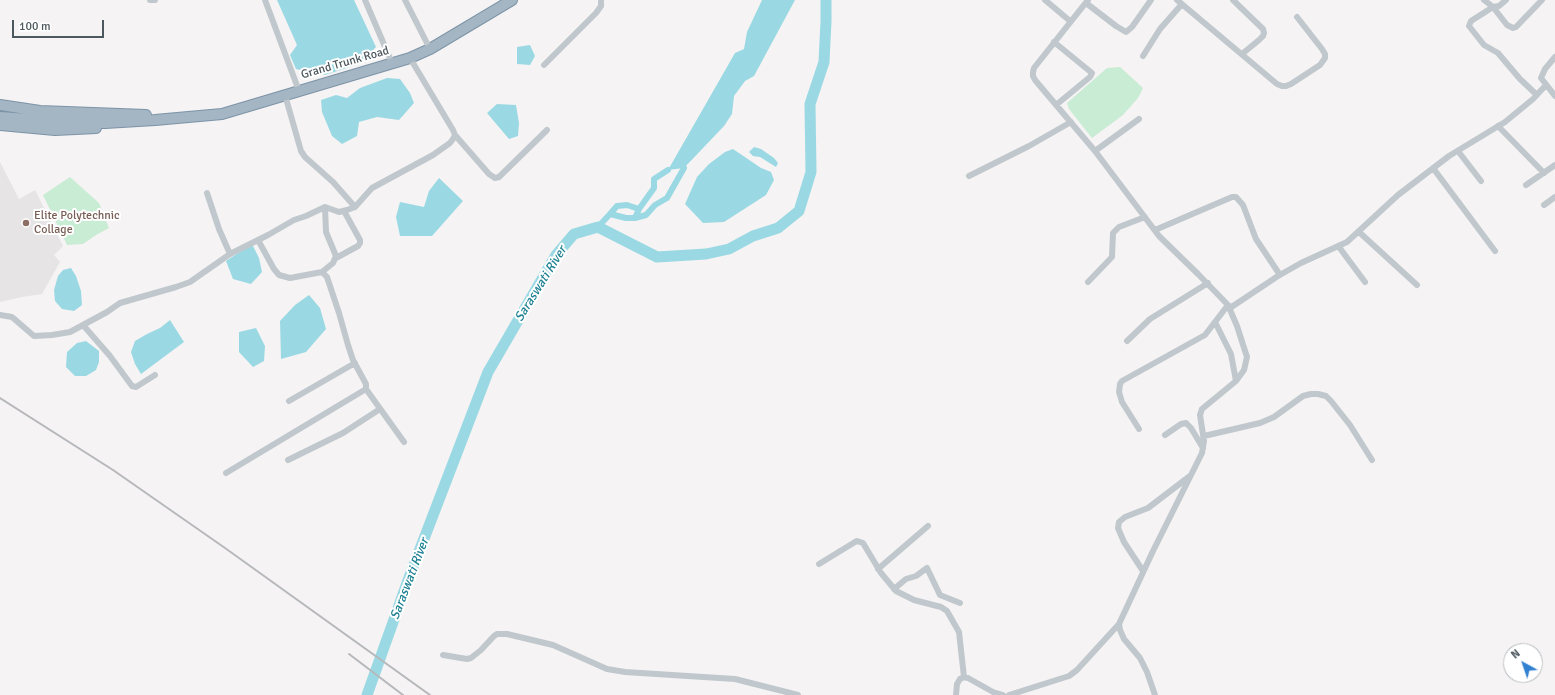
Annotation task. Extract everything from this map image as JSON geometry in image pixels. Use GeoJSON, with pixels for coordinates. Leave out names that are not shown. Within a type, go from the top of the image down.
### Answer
{"type":"FeatureCollection","features":[{"type":"Feature","properties":{"kind":"highway","name":"Grand Trunk Road"},"geometry":{"type":"LineString","coordinates":[[174,119],[222,114],[410,58],[430,49],[512,0]]}},
{"type":"Feature","properties":{"kind":"highway"},"geometry":{"type":"LineString","coordinates":[[0,105],[40,111],[156,116],[174,119]]}},
{"type":"Feature","properties":{"kind":"highway"},"geometry":{"type":"LineString","coordinates":[[0,130],[41,133],[141,126],[194,121],[222,114]]}},
{"type":"Feature","properties":{"kind":"highway"},"geometry":{"type":"LineString","coordinates":[[0,117],[56,126],[69,130]]}},
{"type":"Feature","properties":{"kind":"highway"},"geometry":{"type":"LineString","coordinates":[[0,125],[56,126],[174,119]]}},
{"type":"Feature","properties":{"kind":"street"},"geometry":{"type":"LineString","coordinates":[[150,0],[155,0]]}},
{"type":"Feature","properties":{"kind":"street"},"geometry":{"type":"LineString","coordinates":[[265,0],[299,90]]}},
{"type":"Feature","properties":{"kind":"street"},"geometry":{"type":"LineString","coordinates":[[365,0],[392,63]]}},
{"type":"Feature","properties":{"kind":"street"},"geometry":{"type":"LineString","coordinates":[[405,0],[430,49]]}},
{"type":"Feature","properties":{"kind":"street"},"geometry":{"type":"LineString","coordinates":[[544,64],[599,10],[601,0]]}},
{"type":"Feature","properties":{"kind":"street"},"geometry":{"type":"LineString","coordinates":[[1045,0],[1070,21]]}},
{"type":"Feature","properties":{"kind":"street"},"geometry":{"type":"LineString","coordinates":[[1009,695],[1069,676],[1077,670],[1120,624],[1144,570],[1203,448],[1204,436],[1200,415],[1202,409],[1236,381],[1244,370],[1247,357],[1229,307],[1208,284],[1166,244],[1095,151],[1035,80],[1033,72],[1034,68],[1087,1],[1116,26],[1126,32],[1132,28],[1151,0]]}},
{"type":"Feature","properties":{"kind":"street"},"geometry":{"type":"LineString","coordinates":[[1233,0],[1263,29],[1264,33],[1259,40],[1242,54]]}},
{"type":"Feature","properties":{"kind":"street"},"geometry":{"type":"LineString","coordinates":[[1484,0],[1494,7],[1507,25],[1513,28],[1519,25],[1542,0]]}},
{"type":"Feature","properties":{"kind":"street"},"geometry":{"type":"LineString","coordinates":[[1506,0],[1499,6],[1494,7],[1471,22],[1469,26],[1484,45],[1498,53],[1520,79],[1537,95]]}},
{"type":"Feature","properties":{"kind":"street"},"geometry":{"type":"LineString","coordinates":[[1143,56],[1160,29],[1180,2],[1277,84],[1286,86],[1324,62],[1326,54],[1297,17]]}},
{"type":"Feature","properties":{"kind":"street"},"geometry":{"type":"LineString","coordinates":[[1054,42],[1092,73],[1090,77],[1056,105]]}},
{"type":"Feature","properties":{"kind":"street"},"geometry":{"type":"LineString","coordinates":[[1555,57],[1542,74],[1541,78],[1555,96]]}},
{"type":"Feature","properties":{"kind":"street"},"geometry":{"type":"LineString","coordinates":[[410,58],[455,135],[489,174],[495,178],[499,178],[547,130]]}},
{"type":"Feature","properties":{"kind":"street"},"geometry":{"type":"LineString","coordinates":[[1139,429],[1121,397],[1119,389],[1122,381],[1197,340],[1209,331],[1229,307],[1280,275],[1301,263],[1339,247],[1359,232],[1398,195],[1433,168],[1498,126],[1537,95],[1546,85]]}},
{"type":"Feature","properties":{"kind":"street"},"geometry":{"type":"LineString","coordinates":[[285,95],[301,151],[308,160],[333,182],[354,206]]}},
{"type":"Feature","properties":{"kind":"street"},"geometry":{"type":"LineString","coordinates":[[1095,151],[1139,120]]}},
{"type":"Feature","properties":{"kind":"street"},"geometry":{"type":"LineString","coordinates":[[969,176],[1034,144],[1071,122]]}},
{"type":"Feature","properties":{"kind":"street"},"geometry":{"type":"LineString","coordinates":[[1498,126],[1544,173]]}},
{"type":"Feature","properties":{"kind":"street"},"geometry":{"type":"LineString","coordinates":[[0,315],[12,317],[34,336],[70,332],[107,312],[120,303],[190,282],[230,254],[294,220],[325,207],[339,212],[354,206],[372,188],[433,154],[450,143],[455,135]]}},
{"type":"Feature","properties":{"kind":"street"},"geometry":{"type":"LineString","coordinates":[[1458,151],[1481,181]]}},
{"type":"Feature","properties":{"kind":"street"},"geometry":{"type":"LineString","coordinates":[[1526,185],[1555,165]]}},
{"type":"Feature","properties":{"kind":"street"},"geometry":{"type":"LineString","coordinates":[[1433,168],[1495,251]]}},
{"type":"Feature","properties":{"kind":"street"},"geometry":{"type":"LineString","coordinates":[[207,193],[219,230],[230,254]]}},
{"type":"Feature","properties":{"kind":"street"},"geometry":{"type":"LineString","coordinates":[[1155,230],[1232,197],[1236,197],[1243,205],[1258,243],[1280,275]]}},
{"type":"Feature","properties":{"kind":"street"},"geometry":{"type":"LineString","coordinates":[[1544,206],[1555,197]]}},
{"type":"Feature","properties":{"kind":"street"},"geometry":{"type":"LineString","coordinates":[[325,207],[326,232],[336,258]]}},
{"type":"Feature","properties":{"kind":"street"},"geometry":{"type":"LineString","coordinates":[[258,240],[274,269],[279,275],[290,278],[322,272],[333,263],[336,258],[358,246],[360,243],[360,240],[344,211]]}},
{"type":"Feature","properties":{"kind":"street"},"geometry":{"type":"LineString","coordinates":[[1088,282],[1111,258],[1112,236],[1116,229],[1145,216]]}},
{"type":"Feature","properties":{"kind":"street"},"geometry":{"type":"LineString","coordinates":[[1359,232],[1417,285]]}},
{"type":"Feature","properties":{"kind":"street"},"geometry":{"type":"LineString","coordinates":[[1339,247],[1365,282]]}},
{"type":"Feature","properties":{"kind":"street"},"geometry":{"type":"LineString","coordinates":[[322,272],[330,281],[348,345],[366,384],[366,389],[404,442]]}},
{"type":"Feature","properties":{"kind":"street"},"geometry":{"type":"LineString","coordinates":[[1127,341],[1150,319],[1208,284]]}},
{"type":"Feature","properties":{"kind":"street"},"geometry":{"type":"LineString","coordinates":[[1215,322],[1231,354],[1236,381]]}},
{"type":"Feature","properties":{"kind":"street"},"geometry":{"type":"LineString","coordinates":[[83,325],[110,356],[132,386],[136,387],[155,375]]}},
{"type":"Feature","properties":{"kind":"street"},"geometry":{"type":"LineString","coordinates":[[289,401],[355,363]]}},
{"type":"Feature","properties":{"kind":"street"},"geometry":{"type":"LineString","coordinates":[[226,473],[366,389]]}},
{"type":"Feature","properties":{"kind":"street"},"geometry":{"type":"LineString","coordinates":[[1204,436],[1260,423],[1274,417],[1303,396],[1318,394],[1326,396],[1331,400],[1350,425],[1372,460]]}},
{"type":"Feature","properties":{"kind":"street"},"geometry":{"type":"LineString","coordinates":[[288,460],[343,433],[380,409]]}},
{"type":"Feature","properties":{"kind":"street"},"geometry":{"type":"LineString","coordinates":[[1165,435],[1181,424],[1186,424],[1191,428],[1203,448]]}},
{"type":"Feature","properties":{"kind":"street"},"geometry":{"type":"LineString","coordinates":[[1144,570],[1124,542],[1118,528],[1119,522],[1125,517],[1148,508],[1191,475]]}},
{"type":"Feature","properties":{"kind":"street"},"geometry":{"type":"LineString","coordinates":[[878,569],[928,526]]}},
{"type":"Feature","properties":{"kind":"street"},"geometry":{"type":"LineString","coordinates":[[819,564],[857,541],[864,545],[878,569],[894,589],[914,600],[942,607],[947,612],[959,632],[964,677]]}},
{"type":"Feature","properties":{"kind":"street"},"geometry":{"type":"LineString","coordinates":[[894,589],[906,579],[916,576],[927,568],[940,595],[960,603]]}},
{"type":"Feature","properties":{"kind":"street"},"geometry":{"type":"LineString","coordinates":[[1120,624],[1120,630],[1124,639],[1140,658],[1147,672],[1155,695]]}},
{"type":"Feature","properties":{"kind":"street"},"geometry":{"type":"LineString","coordinates":[[444,655],[466,659],[471,658],[497,634],[507,634],[553,645],[607,669],[625,672],[735,679],[798,695]]}},
{"type":"Feature","properties":{"kind":"street"},"geometry":{"type":"LineString","coordinates":[[956,695],[957,684],[960,679],[964,677]]}},
{"type":"Feature","properties":{"kind":"street"},"geometry":{"type":"LineString","coordinates":[[964,677],[993,692],[1003,695]]}},
{"type":"Feature","properties":{"kind":"shaded area","name":"Elite Polytechnic Collage"},"geometry":{"type":"Polygon","coordinates":[[[0,162],[19,199],[35,190],[63,246],[54,255],[60,262],[42,294],[0,302],[0,162]]]}},
{"type":"Feature","properties":{"kind":"green space"},"geometry":{"type":"Polygon","coordinates":[[[1120,67],[1143,88],[1138,98],[1123,115],[1092,138],[1069,109],[1067,103],[1107,68],[1120,67]]]}},
{"type":"Feature","properties":{"kind":"green space"},"geometry":{"type":"Polygon","coordinates":[[[70,177],[99,203],[109,228],[83,244],[67,245],[43,195],[70,177]]]}},
{"type":"Feature","properties":{"kind":"water"},"geometry":{"type":"Polygon","coordinates":[[[277,0],[354,0],[376,47],[359,64],[325,75],[296,69],[290,55],[297,45],[277,0]]]}},
{"type":"Feature","properties":{"kind":"water"},"geometry":{"type":"Polygon","coordinates":[[[762,0],[795,0],[754,76],[745,81],[734,96],[732,114],[724,126],[684,168],[668,170],[735,53],[744,49],[747,32],[762,0]]]}},
{"type":"Feature","properties":{"kind":"water"},"geometry":{"type":"Polygon","coordinates":[[[530,45],[535,56],[530,65],[517,64],[517,47],[530,45]]]}},
{"type":"Feature","properties":{"kind":"water"},"geometry":{"type":"Polygon","coordinates":[[[387,78],[400,79],[410,93],[414,103],[399,120],[377,117],[359,122],[357,136],[342,144],[332,136],[322,112],[321,100],[336,95],[347,98],[360,88],[387,78]]]}},
{"type":"Feature","properties":{"kind":"water"},"geometry":{"type":"Polygon","coordinates":[[[497,104],[516,105],[519,123],[518,136],[509,139],[487,113],[497,104]]]}},
{"type":"Feature","properties":{"kind":"water"},"geometry":{"type":"Polygon","coordinates":[[[754,147],[761,149],[774,158],[778,163],[776,167],[760,157],[753,156],[749,152],[754,147]]]}},
{"type":"Feature","properties":{"kind":"water"},"geometry":{"type":"Polygon","coordinates":[[[733,149],[761,168],[771,172],[774,180],[766,195],[724,222],[703,223],[685,204],[697,177],[709,164],[725,152],[733,149]]]}},
{"type":"Feature","properties":{"kind":"water"},"geometry":{"type":"Polygon","coordinates":[[[439,178],[463,201],[432,236],[400,236],[396,217],[400,202],[424,207],[429,191],[439,178]]]}},
{"type":"Feature","properties":{"kind":"water"},"geometry":{"type":"Polygon","coordinates":[[[252,244],[259,258],[262,272],[251,284],[233,279],[226,261],[252,244]]]}},
{"type":"Feature","properties":{"kind":"water"},"geometry":{"type":"Polygon","coordinates":[[[71,268],[76,276],[81,291],[82,305],[74,311],[62,309],[55,301],[54,290],[58,276],[63,270],[71,268]]]}},
{"type":"Feature","properties":{"kind":"water"},"geometry":{"type":"Polygon","coordinates":[[[309,295],[320,308],[326,329],[306,352],[281,359],[280,321],[295,305],[309,295]]]}},
{"type":"Feature","properties":{"kind":"water"},"geometry":{"type":"Polygon","coordinates":[[[170,320],[184,342],[141,374],[135,364],[131,352],[135,341],[160,328],[170,320]]]}},
{"type":"Feature","properties":{"kind":"water"},"geometry":{"type":"Polygon","coordinates":[[[256,328],[265,346],[264,361],[253,367],[239,352],[239,332],[256,328]]]}},
{"type":"Feature","properties":{"kind":"water"},"geometry":{"type":"Polygon","coordinates":[[[86,341],[99,351],[99,362],[96,370],[86,376],[75,376],[66,367],[67,352],[77,343],[86,341]]]}},
{"type":"Feature","properties":{"kind":"waterway","name":"Saraswati River"},"geometry":{"type":"LineString","coordinates":[[367,695],[407,583],[488,372],[556,255],[574,234],[598,227],[657,257],[706,254],[729,249],[753,236],[778,228],[799,211],[811,172],[810,104],[824,62],[826,0]]}},
{"type":"Feature","properties":{"kind":"waterway"},"geometry":{"type":"LineString","coordinates":[[598,227],[610,214],[626,218],[635,218],[646,215],[655,205],[667,198],[684,168]]}},
{"type":"Feature","properties":{"kind":"waterway"},"geometry":{"type":"LineString","coordinates":[[635,218],[639,209],[654,188],[654,179],[668,170]]}},
{"type":"Feature","properties":{"kind":"waterway"},"geometry":{"type":"LineString","coordinates":[[610,214],[617,206],[627,205],[639,209]]}},
{"type":"Feature","properties":{"kind":"railway"},"geometry":{"type":"LineString","coordinates":[[0,398],[113,470],[225,548],[430,695]]}},
{"type":"Feature","properties":{"kind":"railway"},"geometry":{"type":"LineString","coordinates":[[349,654],[403,695]]}},
{"type":"Feature","properties":{"kind":"place","name":"Elite Polytechnic Collage"},"geometry":{"type":"Point","coordinates":[26,223]}}]}
